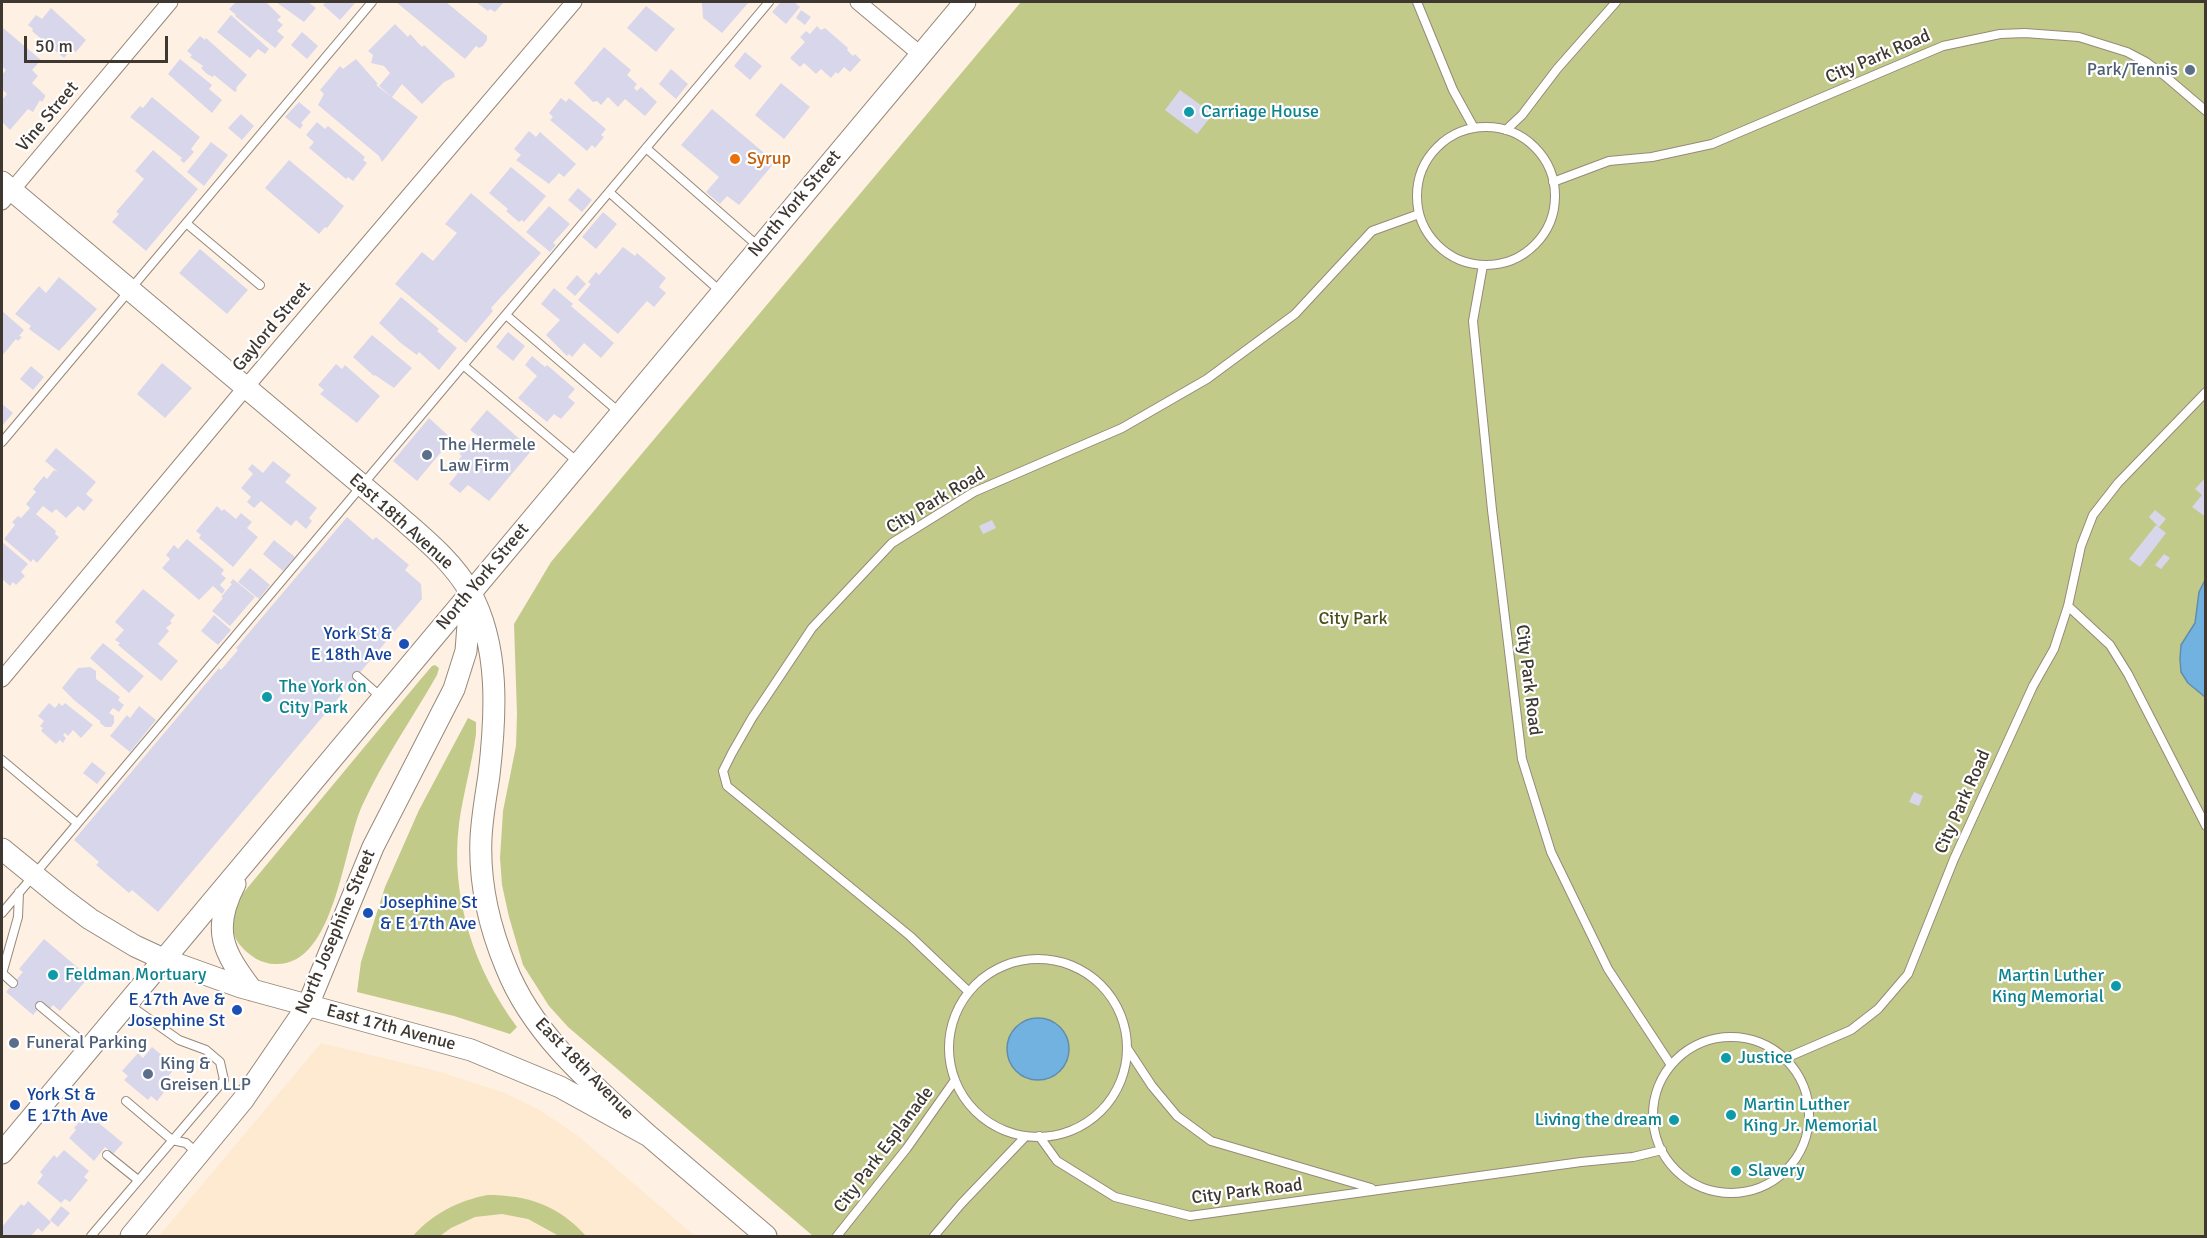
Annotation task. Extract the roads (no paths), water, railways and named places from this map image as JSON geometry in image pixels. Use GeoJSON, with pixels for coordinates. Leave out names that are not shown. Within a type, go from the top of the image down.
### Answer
{"type":"FeatureCollection","features":[{"type":"Feature","properties":{"kind":"main road","name":"North York Street"},"geometry":{"type":"LineString","coordinates":[[2,1153],[964,2]]}},
{"type":"Feature","properties":{"kind":"main road","name":"East 18th Avenue"},"geometry":{"type":"LineString","coordinates":[[5,191],[130,290],[362,485],[436,550],[454,569],[470,592],[485,629],[492,668],[494,721],[481,854],[485,896],[497,943],[516,990],[539,1025],[583,1074],[649,1136]]}},
{"type":"Feature","properties":{"kind":"main road","name":"North Josephine Street"},"geometry":{"type":"LineString","coordinates":[[131,1236],[265,1072],[308,1005],[368,857],[443,712],[460,673],[468,637],[470,592]]}},
{"type":"Feature","properties":{"kind":"main road"},"geometry":{"type":"LineString","coordinates":[[252,990],[230,959],[221,930],[224,909],[229,896],[257,847]]}},
{"type":"Feature","properties":{"kind":"main road","name":"East 17th Avenue"},"geometry":{"type":"LineString","coordinates":[[2,849],[62,898],[113,934],[163,959],[252,990],[454,1045],[502,1062],[560,1087],[649,1136],[766,1236]]}},
{"type":"Feature","properties":{"kind":"street","name":"Vine Street"},"geometry":{"type":"LineString","coordinates":[[5,191],[170,2]]}},
{"type":"Feature","properties":{"kind":"street","name":"Gaylord Street"},"geometry":{"type":"LineString","coordinates":[[2,679],[246,387],[574,2]]}},
{"type":"Feature","properties":{"kind":"street"},"geometry":{"type":"LineString","coordinates":[[858,2],[920,54]]}},
{"type":"Feature","properties":{"kind":"lane"},"geometry":{"type":"LineString","coordinates":[[2,442],[372,2]]}},
{"type":"Feature","properties":{"kind":"lane"},"geometry":{"type":"LineString","coordinates":[[2,913],[76,823],[268,604],[362,485],[769,2]]}},
{"type":"Feature","properties":{"kind":"lane"},"geometry":{"type":"LineString","coordinates":[[1416,2],[1453,90],[1474,128]]}},
{"type":"Feature","properties":{"kind":"lane"},"geometry":{"type":"LineString","coordinates":[[1506,130],[1522,115],[1557,69],[1616,2]]}},
{"type":"Feature","properties":{"kind":"lane","name":"City Park Road"},"geometry":{"type":"LineString","coordinates":[[1553,182],[1609,161],[1652,157],[1712,144],[1943,46],[1971,39],[2025,33],[2079,37],[2103,43],[2146,62],[2205,111]]}},
{"type":"Feature","properties":{"kind":"lane"},"geometry":{"type":"LineString","coordinates":[[1474,128],[1506,130],[1527,141],[1544,159],[1553,182],[1555,195],[1551,219],[1539,241],[1530,250],[1514,259],[1496,265],[1459,260],[1438,246],[1423,226],[1417,200],[1418,185],[1428,159],[1436,147],[1448,139],[1474,128]]}},
{"type":"Feature","properties":{"kind":"lane"},"geometry":{"type":"LineString","coordinates":[[646,148],[759,247]]}},
{"type":"Feature","properties":{"kind":"lane"},"geometry":{"type":"LineString","coordinates":[[609,192],[721,292]]}},
{"type":"Feature","properties":{"kind":"lane","name":"City Park Road"},"geometry":{"type":"LineString","coordinates":[[969,992],[910,936],[727,786],[723,771],[752,718],[812,628],[892,543],[974,492],[1122,428],[1208,379],[1295,314],[1372,231],[1419,214]]}},
{"type":"Feature","properties":{"kind":"lane"},"geometry":{"type":"LineString","coordinates":[[186,223],[260,285]]}},
{"type":"Feature","properties":{"kind":"lane","name":"City Park Road"},"geometry":{"type":"LineString","coordinates":[[1483,265],[1473,321],[1492,510],[1522,759],[1551,852],[1608,969],[1671,1065]]}},
{"type":"Feature","properties":{"kind":"lane"},"geometry":{"type":"LineString","coordinates":[[506,315],[620,413]]}},
{"type":"Feature","properties":{"kind":"lane"},"geometry":{"type":"LineString","coordinates":[[463,365],[579,463]]}},
{"type":"Feature","properties":{"kind":"lane","name":"City Park Road"},"geometry":{"type":"LineString","coordinates":[[1786,1058],[1851,1030],[1878,1009],[1908,974],[1963,838],[2024,706],[2054,649],[2068,606],[2081,546],[2093,514],[2137,462],[2205,392]]}},
{"type":"Feature","properties":{"kind":"lane"},"geometry":{"type":"LineString","coordinates":[[2068,606],[2110,645],[2128,674],[2205,826]]}},
{"type":"Feature","properties":{"kind":"lane"},"geometry":{"type":"LineString","coordinates":[[357,676],[382,698]]}},
{"type":"Feature","properties":{"kind":"lane"},"geometry":{"type":"LineString","coordinates":[[2,760],[76,823]]}},
{"type":"Feature","properties":{"kind":"lane"},"geometry":{"type":"LineString","coordinates":[[13,983],[2,974],[18,917],[19,892]]}},
{"type":"Feature","properties":{"kind":"lane"},"geometry":{"type":"LineString","coordinates":[[1052,960],[1067,964],[1094,979],[1105,990],[1121,1017],[1127,1047],[1123,1078],[1112,1098],[1097,1116],[1070,1132],[1055,1136],[1024,1137],[995,1127],[982,1118],[962,1095],[955,1080],[949,1050],[954,1019],[969,992],[992,972],[1021,961],[1052,960]]}},
{"type":"Feature","properties":{"kind":"lane"},"geometry":{"type":"LineString","coordinates":[[91,1236],[224,1080],[220,1062],[206,1050],[180,1040],[127,1003]]}},
{"type":"Feature","properties":{"kind":"lane"},"geometry":{"type":"LineString","coordinates":[[40,1006],[89,1047]]}},
{"type":"Feature","properties":{"kind":"lane"},"geometry":{"type":"LineString","coordinates":[[1724,1037],[1754,1041],[1786,1058],[1806,1093],[1808,1124],[1799,1153],[1791,1165],[1779,1176],[1764,1185],[1738,1192],[1722,1192],[1693,1183],[1670,1163],[1654,1129],[1653,1106],[1657,1091],[1671,1065],[1695,1046],[1724,1037]]}},
{"type":"Feature","properties":{"kind":"lane","name":"City Park Road"},"geometry":{"type":"LineString","coordinates":[[1127,1047],[1152,1086],[1177,1116],[1211,1141],[1376,1190]]}},
{"type":"Feature","properties":{"kind":"lane","name":"City Park Esplanade"},"geometry":{"type":"LineString","coordinates":[[837,1236],[907,1148],[955,1080]]}},
{"type":"Feature","properties":{"kind":"lane"},"geometry":{"type":"LineString","coordinates":[[126,1101],[172,1140],[186,1143],[199,1155]]}},
{"type":"Feature","properties":{"kind":"lane","name":"City Park Road"},"geometry":{"type":"LineString","coordinates":[[1039,1136],[1057,1161],[1115,1197],[1190,1216],[1581,1161],[1633,1157],[1662,1150]]}},
{"type":"Feature","properties":{"kind":"lane"},"geometry":{"type":"LineString","coordinates":[[934,1236],[1024,1137]]}},
{"type":"Feature","properties":{"kind":"lane"},"geometry":{"type":"LineString","coordinates":[[107,1155],[138,1180]]}},
{"type":"Feature","properties":{"kind":"water"},"geometry":{"type":"Polygon","coordinates":[[[2205,580],[2205,697],[2188,683],[2181,672],[2180,659],[2181,645],[2195,623],[2199,592],[2205,580]]]}},
{"type":"Feature","properties":{"kind":"water"},"geometry":{"type":"Polygon","coordinates":[[[1038,1018],[1050,1020],[1060,1027],[1067,1037],[1069,1049],[1067,1061],[1060,1071],[1050,1078],[1038,1080],[1026,1078],[1016,1071],[1009,1061],[1007,1049],[1009,1037],[1016,1027],[1026,1020],[1038,1018]]]}},
{"type":"Feature","properties":{"kind":"place","name":"Park/Tennis"},"geometry":{"type":"Point","coordinates":[2190,70]}},
{"type":"Feature","properties":{"kind":"place","name":"Carriage House"},"geometry":{"type":"Point","coordinates":[1189,112]}},
{"type":"Feature","properties":{"kind":"place","name":"Syrup"},"geometry":{"type":"Point","coordinates":[735,159]}},
{"type":"Feature","properties":{"kind":"place","name":"The Hermele Law Firm"},"geometry":{"type":"Point","coordinates":[427,455]}},
{"type":"Feature","properties":{"kind":"place","name":"York St & E 18th Ave"},"geometry":{"type":"Point","coordinates":[404,644]}},
{"type":"Feature","properties":{"kind":"place","name":"The York on City Park"},"geometry":{"type":"Point","coordinates":[267,697]}},
{"type":"Feature","properties":{"kind":"place","name":"Josephine St & E 17th Ave"},"geometry":{"type":"Point","coordinates":[368,913]}},
{"type":"Feature","properties":{"kind":"place","name":"Feldman Mortuary"},"geometry":{"type":"Point","coordinates":[53,975]}},
{"type":"Feature","properties":{"kind":"place","name":"Martin Luther King Memorial"},"geometry":{"type":"Point","coordinates":[2116,986]}},
{"type":"Feature","properties":{"kind":"place","name":"E 17th Ave & Josephine St"},"geometry":{"type":"Point","coordinates":[237,1010]}},
{"type":"Feature","properties":{"kind":"place","name":"Funeral Parking"},"geometry":{"type":"Point","coordinates":[14,1043]}},
{"type":"Feature","properties":{"kind":"place","name":"Justice"},"geometry":{"type":"Point","coordinates":[1726,1058]}},
{"type":"Feature","properties":{"kind":"place","name":"King & Greisen LLP"},"geometry":{"type":"Point","coordinates":[148,1074]}},
{"type":"Feature","properties":{"kind":"place","name":"York St & E 17th Ave"},"geometry":{"type":"Point","coordinates":[15,1105]}},
{"type":"Feature","properties":{"kind":"place","name":"Martin Luther King Jr. Memorial"},"geometry":{"type":"Point","coordinates":[1731,1115]}},
{"type":"Feature","properties":{"kind":"place","name":"Living the dream"},"geometry":{"type":"Point","coordinates":[1674,1120]}},
{"type":"Feature","properties":{"kind":"place","name":"Slavery"},"geometry":{"type":"Point","coordinates":[1736,1171]}},
{"type":"Feature","properties":{"kind":"park label","name":"City Park"},"geometry":{"type":"Point","coordinates":[1353,619]}}]}
